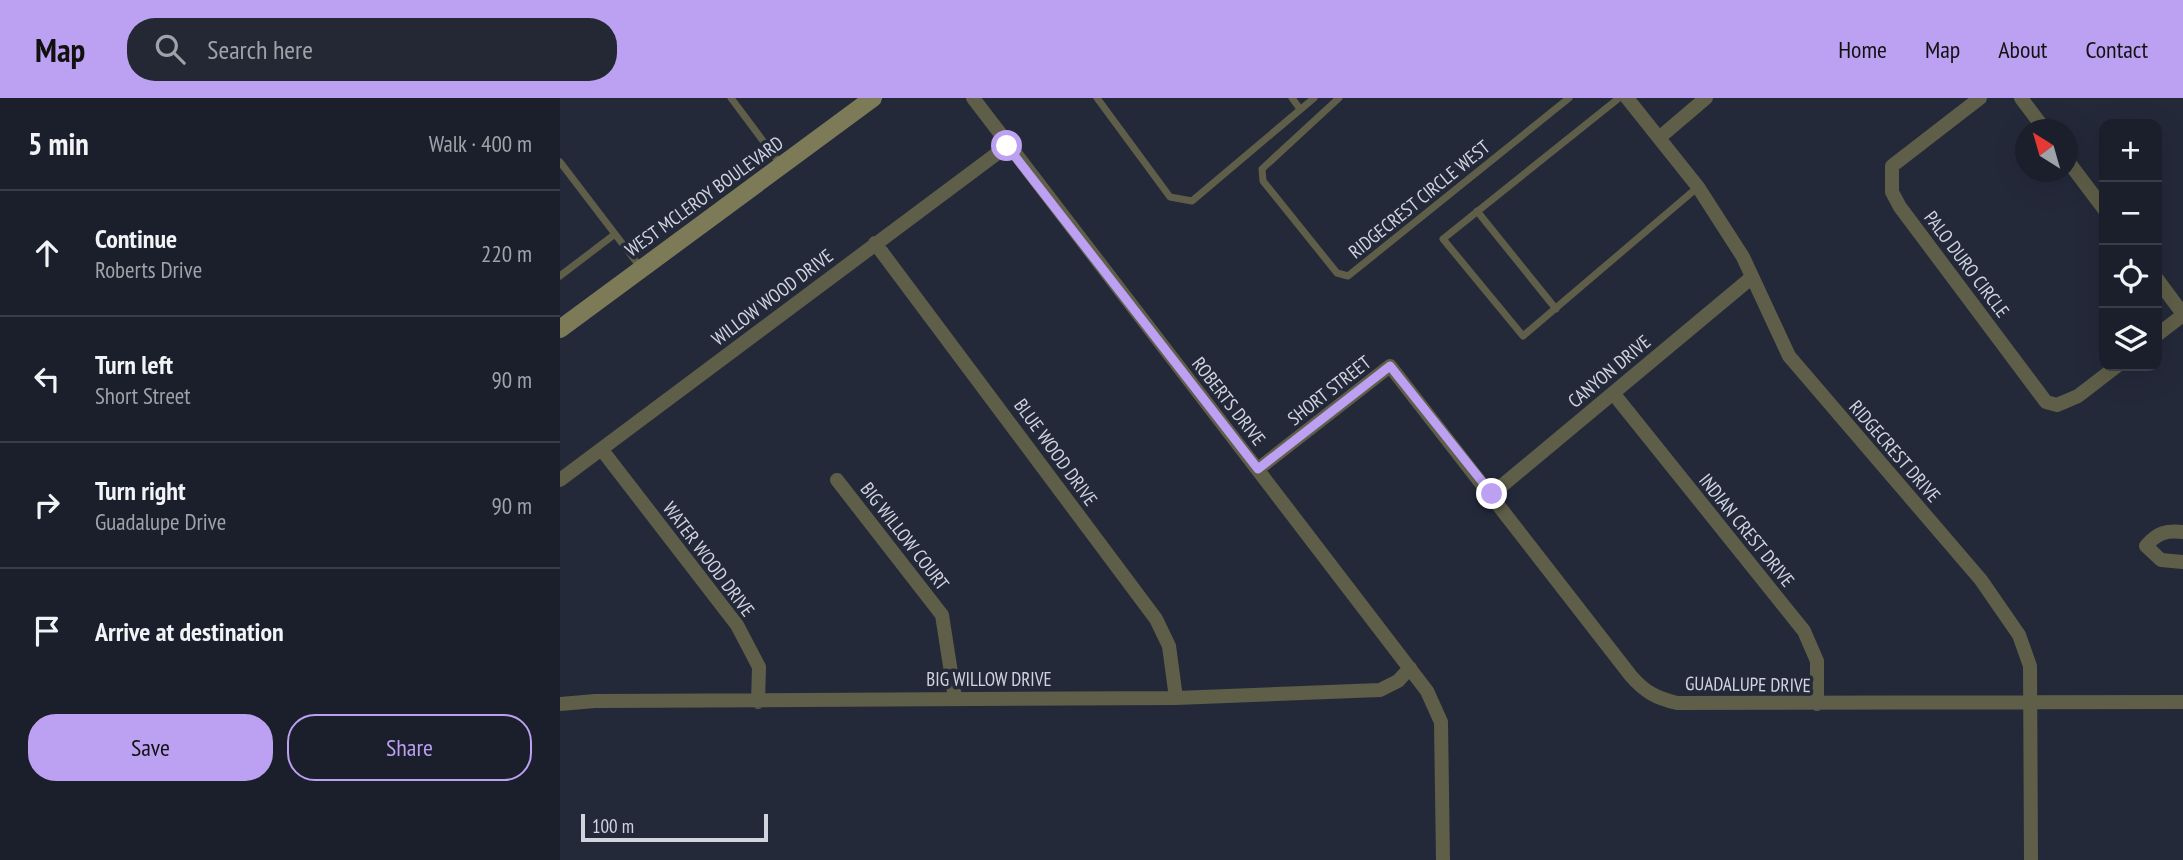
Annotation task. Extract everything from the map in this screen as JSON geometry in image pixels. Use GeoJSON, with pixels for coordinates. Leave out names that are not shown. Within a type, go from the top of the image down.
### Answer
{"type":"FeatureCollection","features":[{"type":"Feature","properties":{"kind":"main road","name":"WEST MCLEROY BOULEVARD"},"geometry":{"type":"LineString","coordinates":[[560,329],[873,98]]}},
{"type":"Feature","properties":{"kind":"street","name":"ROBERTS DRIVE"},"geometry":{"type":"LineString","coordinates":[[973,98],[1007,146],[1427,691],[1441,722],[1443,860]]}},
{"type":"Feature","properties":{"kind":"street","name":"RIDGECREST DRIVE"},"geometry":{"type":"LineString","coordinates":[[1627,98],[1698,187],[1743,257],[1789,356],[2005,610],[2019,635],[2030,666],[2031,860]]}},
{"type":"Feature","properties":{"kind":"street"},"geometry":{"type":"LineString","coordinates":[[1659,138],[1706,98]]}},
{"type":"Feature","properties":{"kind":"street","name":"PALO DURO CIRCLE"},"geometry":{"type":"LineString","coordinates":[[1980,98],[1892,166],[1892,192],[2046,402],[2057,405],[2078,396],[2110,371]]}},
{"type":"Feature","properties":{"kind":"street"},"geometry":{"type":"LineString","coordinates":[[2021,98],[2037,119]]}},
{"type":"Feature","properties":{"kind":"street","name":"WILLOW WOOD DRIVE"},"geometry":{"type":"LineString","coordinates":[[560,480],[1007,146]]}},
{"type":"Feature","properties":{"kind":"street"},"geometry":{"type":"LineString","coordinates":[[2078,175],[2099,202]]}},
{"type":"Feature","properties":{"kind":"street","name":"BLUE WOOD DRIVE"},"geometry":{"type":"LineString","coordinates":[[875,243],[1156,619],[1169,646],[1176,698]]}},
{"type":"Feature","properties":{"kind":"street","name":"CANYON DRIVE"},"geometry":{"type":"LineString","coordinates":[[1492,494],[1751,278]]}},
{"type":"Feature","properties":{"kind":"street"},"geometry":{"type":"LineString","coordinates":[[2162,286],[2183,315],[2162,331]]}},
{"type":"Feature","properties":{"kind":"street","name":"SHORT STREET"},"geometry":{"type":"LineString","coordinates":[[1258,469],[1390,366]]}},
{"type":"Feature","properties":{"kind":"street","name":"GUADALUPE DRIVE"},"geometry":{"type":"LineString","coordinates":[[1390,366],[1644,690],[1677,703],[2031,705],[2183,702]]}},
{"type":"Feature","properties":{"kind":"street","name":"INDIAN CREST DRIVE"},"geometry":{"type":"LineString","coordinates":[[1613,393],[1804,631],[1817,661],[1817,704]]}},
{"type":"Feature","properties":{"kind":"street","name":"WATER WOOD DRIVE"},"geometry":{"type":"LineString","coordinates":[[602,450],[737,625],[759,667],[758,702]]}},
{"type":"Feature","properties":{"kind":"street","name":"BIG WILLOW COURT"},"geometry":{"type":"LineString","coordinates":[[837,480],[942,615],[955,698]]}},
{"type":"Feature","properties":{"kind":"street"},"geometry":{"type":"LineString","coordinates":[[2183,532],[2167,531],[2155,536],[2146,546],[2161,560],[2183,562]]}},
{"type":"Feature","properties":{"kind":"street","name":"BIG WILLOW DRIVE"},"geometry":{"type":"LineString","coordinates":[[560,704],[595,701],[1176,698],[1380,690],[1398,681],[1410,668]]}},
{"type":"Feature","properties":{"kind":"lane"},"geometry":{"type":"LineString","coordinates":[[731,98],[781,166]]}},
{"type":"Feature","properties":{"kind":"lane"},"geometry":{"type":"LineString","coordinates":[[1097,98],[1170,197],[1192,201],[1314,98]]}},
{"type":"Feature","properties":{"kind":"lane"},"geometry":{"type":"LineString","coordinates":[[1292,98],[1300,109]]}},
{"type":"Feature","properties":{"kind":"lane","name":"RIDGECREST CIRCLE WEST"},"geometry":{"type":"LineString","coordinates":[[1339,98],[1262,169],[1264,181],[1336,273],[1348,276],[1569,98]]}},
{"type":"Feature","properties":{"kind":"lane"},"geometry":{"type":"LineString","coordinates":[[1619,98],[1443,239],[1523,336],[1698,187]]}},
{"type":"Feature","properties":{"kind":"lane"},"geometry":{"type":"LineString","coordinates":[[560,162],[641,269]]}},
{"type":"Feature","properties":{"kind":"lane"},"geometry":{"type":"LineString","coordinates":[[1477,211],[1556,309]]}},
{"type":"Feature","properties":{"kind":"lane"},"geometry":{"type":"LineString","coordinates":[[560,276],[615,234]]}},
{"type":"Feature","properties":{"kind":"route"},"geometry":{"type":"LineString","coordinates":[[1007,146],[1258,469],[1390,366],[1492,494]]}}]}
